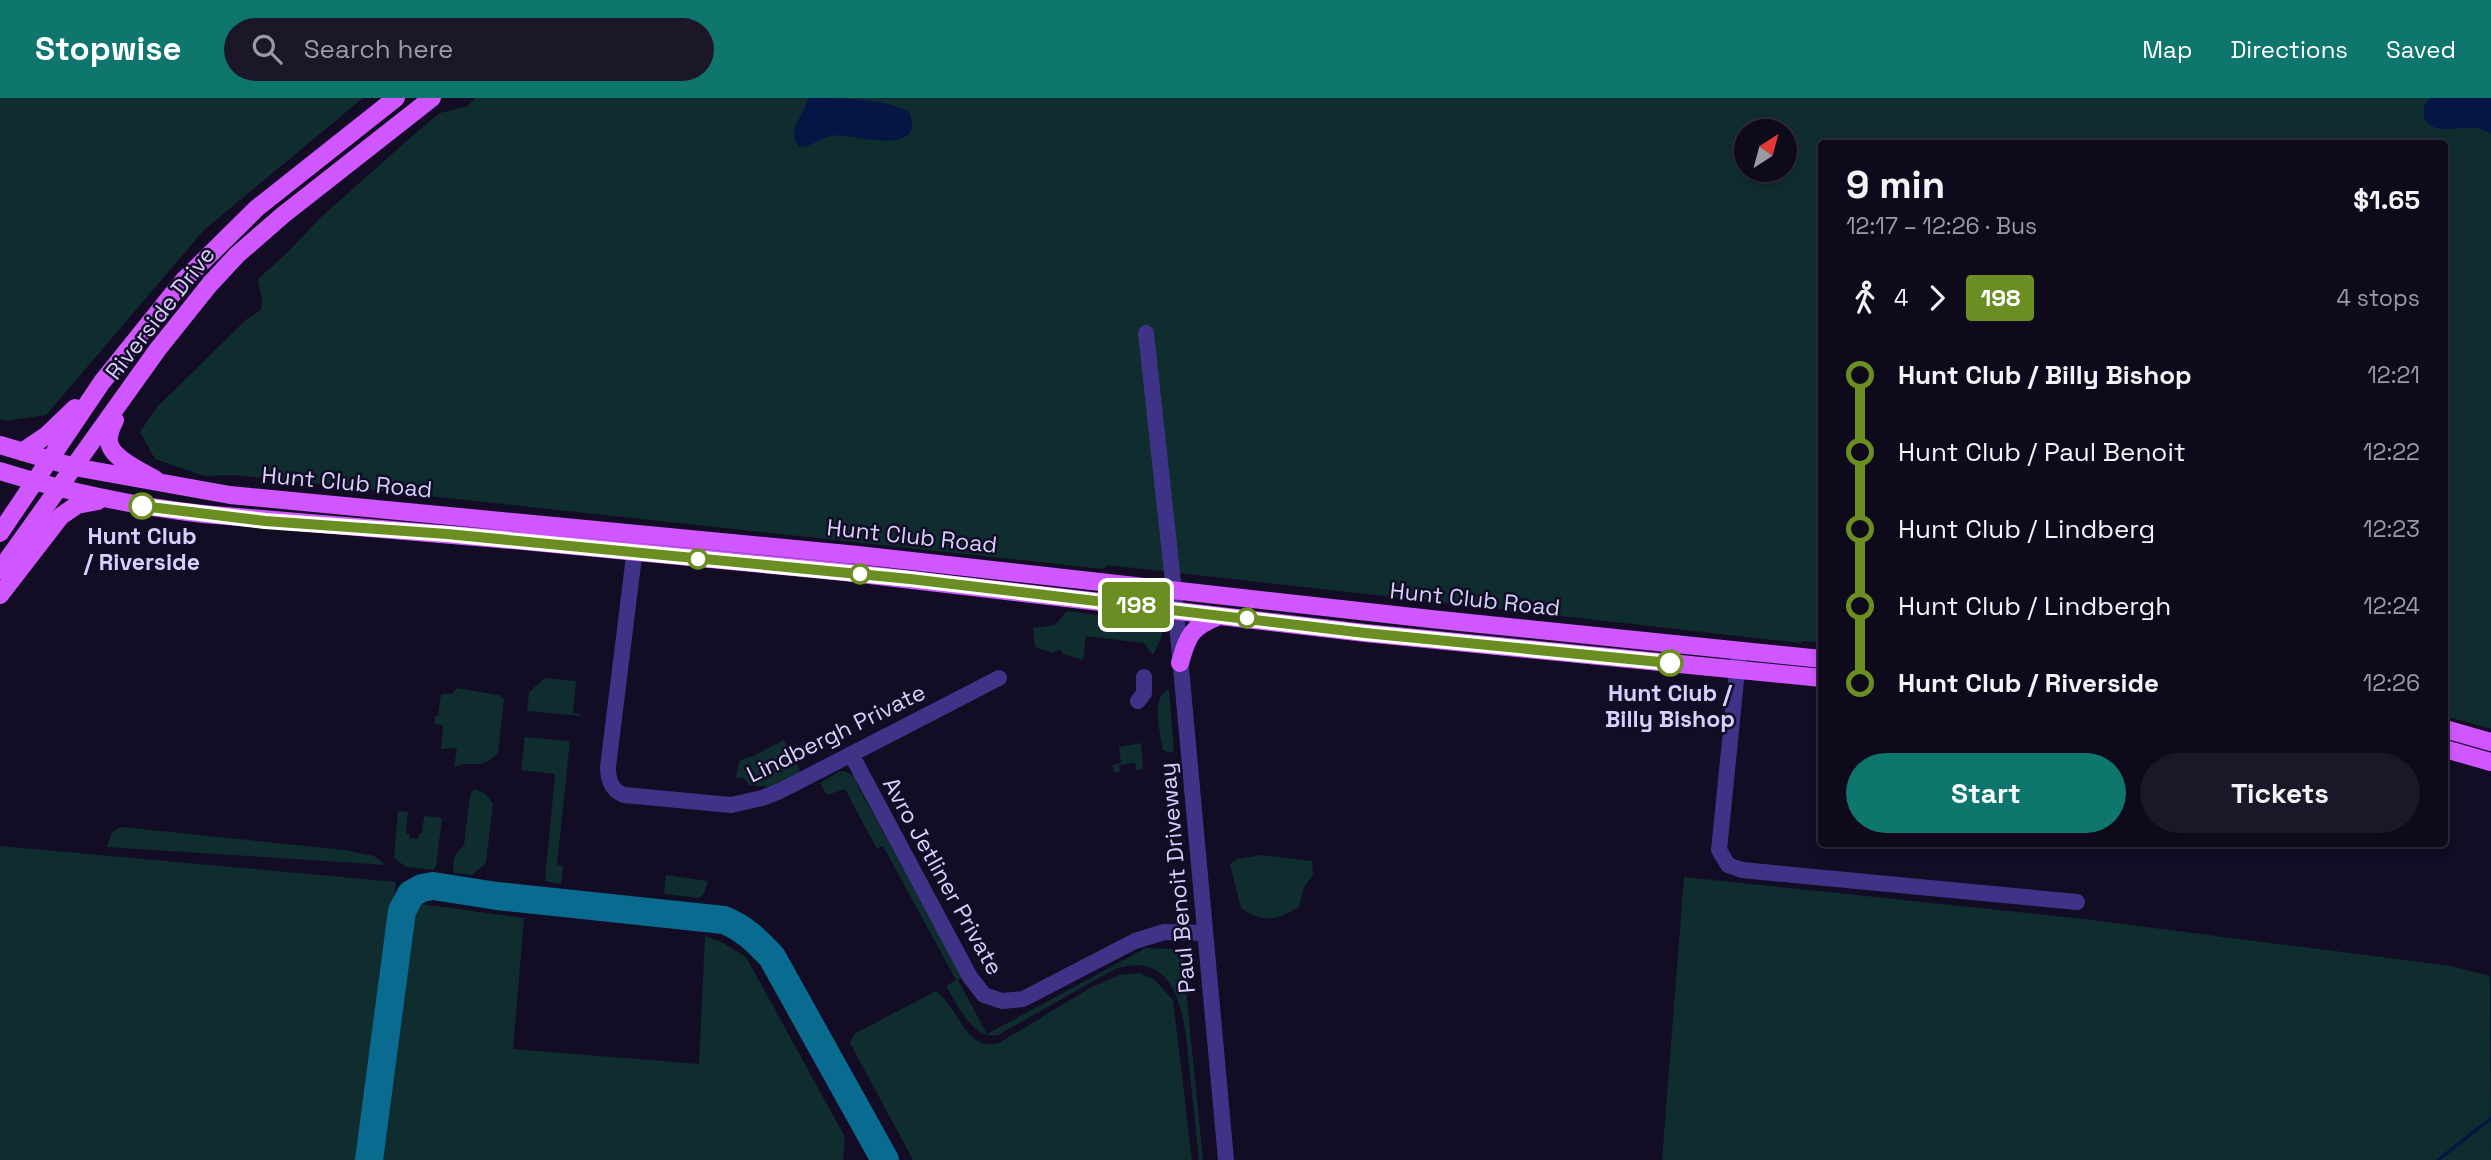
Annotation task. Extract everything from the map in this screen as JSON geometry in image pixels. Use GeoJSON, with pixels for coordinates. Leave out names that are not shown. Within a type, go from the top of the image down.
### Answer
{"type":"FeatureCollection","features":[{"type":"Feature","properties":{"kind":"main road","name":"Riverside Drive"},"geometry":{"type":"LineString","coordinates":[[0,533],[102,382],[184,280],[257,208],[396,98]]}},
{"type":"Feature","properties":{"kind":"main road","name":"Riverside Drive"},"geometry":{"type":"LineString","coordinates":[[0,570],[177,323],[237,255],[283,215],[432,98]]}},
{"type":"Feature","properties":{"kind":"main road"},"geometry":{"type":"LineString","coordinates":[[22,452],[47,435],[102,382]]}},
{"type":"Feature","properties":{"kind":"main road"},"geometry":{"type":"LineString","coordinates":[[131,389],[114,422],[109,445],[127,462],[164,484]]}},
{"type":"Feature","properties":{"kind":"main road","name":"Hunt Club Road"},"geometry":{"type":"LineString","coordinates":[[0,445],[74,467],[164,484],[288,502],[637,533],[1079,578],[1174,591],[1818,659]]}},
{"type":"Feature","properties":{"kind":"main road","name":"Hunt Club Road"},"geometry":{"type":"LineString","coordinates":[[0,471],[108,500],[253,520],[400,530],[932,581],[1365,633],[1818,678]]}},
{"type":"Feature","properties":{"kind":"main road"},"geometry":{"type":"LineString","coordinates":[[0,595],[61,516],[77,505],[108,500]]}},
{"type":"Feature","properties":{"kind":"main road"},"geometry":{"type":"LineString","coordinates":[[400,530],[401,512]]}},
{"type":"Feature","properties":{"kind":"main road"},"geometry":{"type":"LineString","coordinates":[[1180,663],[1185,644],[1195,628],[1221,615]]}},
{"type":"Feature","properties":{"kind":"main road"},"geometry":{"type":"LineString","coordinates":[[2448,730],[2491,742]]}},
{"type":"Feature","properties":{"kind":"main road"},"geometry":{"type":"LineString","coordinates":[[2448,750],[2491,762]]}},
{"type":"Feature","properties":{"kind":"street","name":"Paul Benoit Driveway"},"geometry":{"type":"LineString","coordinates":[[1146,333],[1174,591],[1226,1160]]}},
{"type":"Feature","properties":{"kind":"street","name":"Lindbergh Private"},"geometry":{"type":"LineString","coordinates":[[637,533],[608,767],[608,778],[615,790],[624,795],[724,804],[742,803],[780,791],[999,678]]}},
{"type":"Feature","properties":{"kind":"street"},"geometry":{"type":"LineString","coordinates":[[1739,651],[1718,850],[1728,865],[1742,870],[2077,902]]}},
{"type":"Feature","properties":{"kind":"street","name":"Avro Jetliner Private"},"geometry":{"type":"LineString","coordinates":[[851,754],[970,977],[984,995],[1002,1001],[1023,999],[1135,941],[1164,932],[1205,933]]}},
{"type":"Feature","properties":{"kind":"green space"},"geometry":{"type":"Polygon","coordinates":[[[0,98],[363,98],[204,230],[46,415],[5,421],[0,419],[0,98]]]}},
{"type":"Feature","properties":{"kind":"green space"},"geometry":{"type":"Polygon","coordinates":[[[475,98],[2491,98],[2491,729],[2448,717],[2448,140],[1818,140],[1818,643],[1801,643],[1108,565],[1103,569],[235,475],[204,476],[155,459],[140,432],[157,407],[247,319],[261,310],[258,279],[320,218],[440,113],[468,106],[475,98]]]}},
{"type":"Feature","properties":{"kind":"green space"},"geometry":{"type":"Polygon","coordinates":[[[1067,611],[1156,623],[1162,630],[1162,636],[1153,655],[1144,643],[1086,636],[1083,660],[1063,654],[1060,650],[1052,653],[1035,647],[1033,628],[1055,625],[1067,611]]]}},
{"type":"Feature","properties":{"kind":"green space"},"geometry":{"type":"Polygon","coordinates":[[[545,678],[576,681],[573,713],[580,716],[527,711],[529,692],[545,678]]]}},
{"type":"Feature","properties":{"kind":"green space"},"geometry":{"type":"Polygon","coordinates":[[[457,688],[504,698],[498,753],[481,764],[454,767],[457,748],[441,749],[443,725],[434,724],[435,716],[438,716],[441,694],[452,694],[457,688]]]}},
{"type":"Feature","properties":{"kind":"green space"},"geometry":{"type":"Polygon","coordinates":[[[1169,689],[1174,751],[1170,753],[1163,750],[1158,716],[1160,699],[1169,689]]]}},
{"type":"Feature","properties":{"kind":"green space"},"geometry":{"type":"Polygon","coordinates":[[[525,737],[570,741],[557,865],[563,866],[561,884],[545,881],[555,774],[521,770],[525,737]]]}},
{"type":"Feature","properties":{"kind":"green space"},"geometry":{"type":"Polygon","coordinates":[[[784,740],[800,774],[774,787],[749,785],[744,778],[736,778],[739,761],[784,740]]]}},
{"type":"Feature","properties":{"kind":"green space"},"geometry":{"type":"Polygon","coordinates":[[[1141,743],[1143,769],[1136,770],[1135,763],[1119,765],[1120,772],[1114,772],[1112,765],[1121,763],[1119,747],[1141,743]]]}},
{"type":"Feature","properties":{"kind":"green space"},"geometry":{"type":"Polygon","coordinates":[[[840,771],[856,778],[962,978],[958,980],[987,1034],[1146,948],[1182,949],[1203,1160],[1199,1160],[1182,1015],[1168,981],[1155,970],[1138,965],[1115,969],[998,1035],[989,1035],[981,1032],[973,1027],[946,986],[956,980],[883,846],[877,849],[845,789],[827,795],[820,783],[840,771]]]}},
{"type":"Feature","properties":{"kind":"green space"},"geometry":{"type":"Polygon","coordinates":[[[474,789],[486,794],[493,804],[486,863],[472,875],[454,873],[454,858],[464,846],[470,795],[474,789]]]}},
{"type":"Feature","properties":{"kind":"green space"},"geometry":{"type":"Polygon","coordinates":[[[398,811],[408,812],[406,833],[409,838],[418,839],[419,834],[422,834],[424,816],[442,818],[436,866],[433,870],[406,867],[394,858],[398,811]]]}},
{"type":"Feature","properties":{"kind":"green space"},"geometry":{"type":"Polygon","coordinates":[[[121,827],[345,850],[374,856],[386,865],[107,847],[112,832],[121,827]]]}},
{"type":"Feature","properties":{"kind":"green space"},"geometry":{"type":"Polygon","coordinates":[[[0,846],[396,882],[362,1160],[0,1160],[0,846]]]}},
{"type":"Feature","properties":{"kind":"green space"},"geometry":{"type":"Polygon","coordinates":[[[1261,855],[1312,861],[1313,875],[1304,887],[1299,907],[1270,918],[1257,916],[1241,908],[1230,864],[1237,859],[1261,855]]]}},
{"type":"Feature","properties":{"kind":"green space"},"geometry":{"type":"Polygon","coordinates":[[[666,875],[708,881],[704,894],[698,898],[664,894],[666,875]]]}},
{"type":"Feature","properties":{"kind":"green space"},"geometry":{"type":"Polygon","coordinates":[[[1684,877],[2084,919],[2451,966],[2490,976],[2491,1160],[1662,1160],[1684,877]]]}},
{"type":"Feature","properties":{"kind":"green space"},"geometry":{"type":"Polygon","coordinates":[[[422,904],[524,918],[513,1049],[699,1064],[705,936],[723,943],[746,957],[845,1137],[843,1160],[378,1160],[410,914],[422,904]]]}},
{"type":"Feature","properties":{"kind":"green space"},"geometry":{"type":"Polygon","coordinates":[[[1140,973],[1155,980],[1173,1000],[1192,1160],[913,1160],[850,1043],[854,1034],[936,991],[970,1035],[988,1044],[999,1043],[1090,988],[1119,975],[1140,973]]]}},
{"type":"Feature","properties":{"kind":"water"},"geometry":{"type":"Polygon","coordinates":[[[808,98],[889,104],[910,113],[912,127],[907,136],[897,140],[831,136],[799,147],[795,140],[795,128],[808,98]]]}},
{"type":"Feature","properties":{"kind":"water"},"geometry":{"type":"Polygon","coordinates":[[[2430,98],[2491,98],[2491,134],[2476,128],[2434,127],[2424,119],[2424,106],[2430,98]]]}},
{"type":"Feature","properties":{"kind":"waterway"},"geometry":{"type":"LineString","coordinates":[[2438,1160],[2491,1118]]}},
{"type":"Feature","properties":{"kind":"taxiway"},"geometry":{"type":"LineString","coordinates":[[369,1160],[402,911],[411,894],[433,886],[497,896],[724,920],[738,927],[772,957],[885,1160]]}},
{"type":"Feature","properties":{"kind":"bus line","name":"198"},"geometry":{"type":"LineString","coordinates":[[142,506],[265,521],[447,534],[910,579],[1365,633],[1670,663]]}},
{"type":"Feature","properties":{"kind":"place","name":"Hunt Club / Riverside"},"geometry":{"type":"Point","coordinates":[142,506]}},
{"type":"Feature","properties":{"kind":"place","name":"Hunt Club / Billy Bishop"},"geometry":{"type":"Point","coordinates":[1670,663]}}]}
